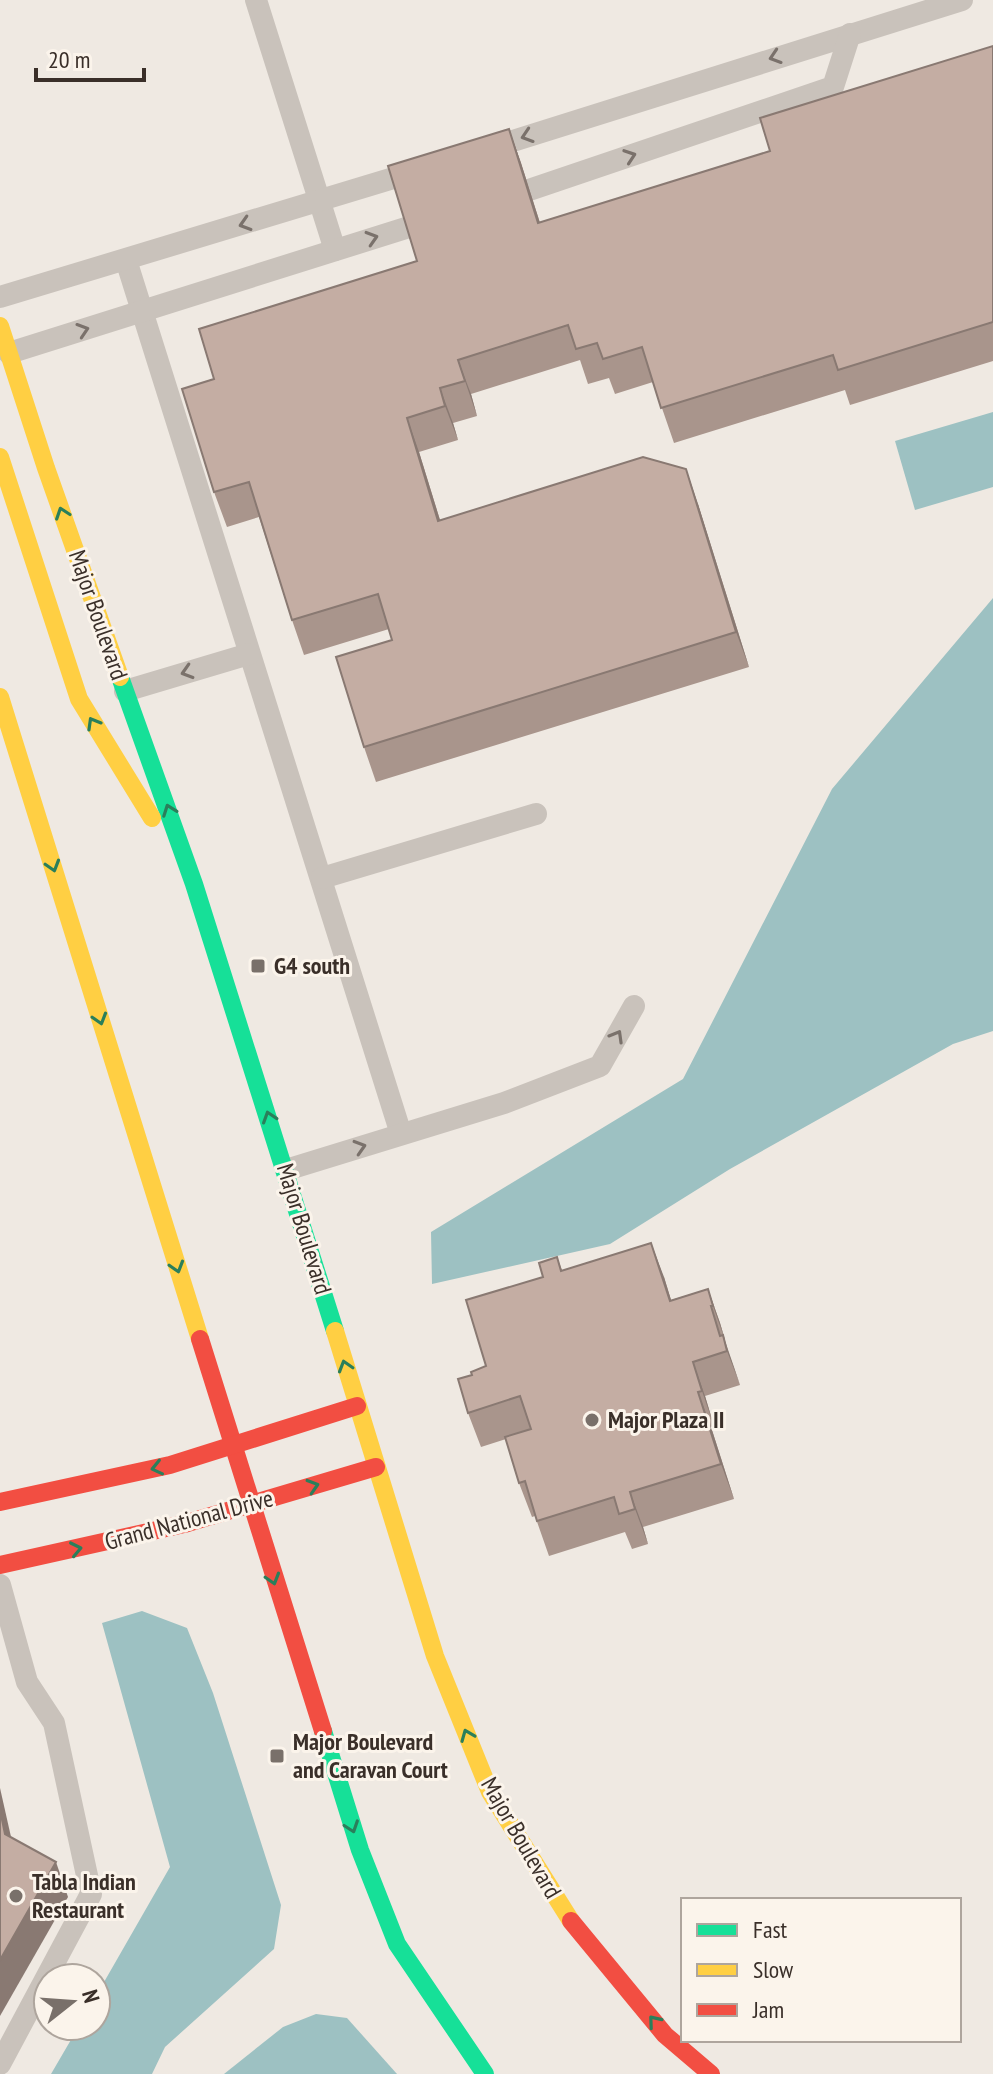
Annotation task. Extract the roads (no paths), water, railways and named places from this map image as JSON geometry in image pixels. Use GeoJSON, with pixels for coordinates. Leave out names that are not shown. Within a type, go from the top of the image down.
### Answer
{"type":"FeatureCollection","features":[{"type":"Feature","properties":{"kind":"street","name":"Major Boulevard"},"geometry":{"type":"LineString","coordinates":[[0,326],[194,884],[286,1170],[435,1656],[490,1792],[567,1916],[665,2035],[711,2074]]}},
{"type":"Feature","properties":{"kind":"street"},"geometry":{"type":"LineString","coordinates":[[0,457],[79,699],[194,884]]}},
{"type":"Feature","properties":{"kind":"street"},"geometry":{"type":"LineString","coordinates":[[0,697],[334,1776],[360,1850],[397,1944],[485,2074]]}},
{"type":"Feature","properties":{"kind":"street"},"geometry":{"type":"LineString","coordinates":[[0,1502],[170,1465],[357,1406]]}},
{"type":"Feature","properties":{"kind":"street","name":"Grand National Drive"},"geometry":{"type":"LineString","coordinates":[[0,1565],[171,1527],[376,1467]]}},
{"type":"Feature","properties":{"kind":"lane"},"geometry":{"type":"LineString","coordinates":[[256,0],[335,250]]}},
{"type":"Feature","properties":{"kind":"lane"},"geometry":{"type":"LineString","coordinates":[[471,154],[850,34],[900,9],[962,0]]}},
{"type":"Feature","properties":{"kind":"lane"},"geometry":{"type":"LineString","coordinates":[[529,190],[833,87],[850,34]]}},
{"type":"Feature","properties":{"kind":"lane"},"geometry":{"type":"LineString","coordinates":[[0,297],[441,163]]}},
{"type":"Feature","properties":{"kind":"lane"},"geometry":{"type":"LineString","coordinates":[[9,353],[409,227]]}},
{"type":"Feature","properties":{"kind":"lane"},"geometry":{"type":"LineString","coordinates":[[126,260],[401,1134]]}},
{"type":"Feature","properties":{"kind":"lane"},"geometry":{"type":"LineString","coordinates":[[125,691],[249,654]]}},
{"type":"Feature","properties":{"kind":"lane"},"geometry":{"type":"LineString","coordinates":[[0,779],[29,792]]}},
{"type":"Feature","properties":{"kind":"lane"},"geometry":{"type":"LineString","coordinates":[[322,878],[536,814]]}},
{"type":"Feature","properties":{"kind":"lane"},"geometry":{"type":"LineString","coordinates":[[286,1170],[504,1103],[600,1066],[634,1006]]}},
{"type":"Feature","properties":{"kind":"lane"},"geometry":{"type":"LineString","coordinates":[[0,1585],[27,1682],[54,1723],[91,1894],[0,2064]]}},
{"type":"Feature","properties":{"kind":"water"},"geometry":{"type":"Polygon","coordinates":[[[993,412],[993,487],[915,510],[895,441],[993,412]]]}},
{"type":"Feature","properties":{"kind":"water"},"geometry":{"type":"Polygon","coordinates":[[[993,598],[993,1031],[953,1044],[730,1169],[610,1244],[432,1284],[431,1232],[683,1079],[832,789],[993,598]]]}},
{"type":"Feature","properties":{"kind":"water"},"geometry":{"type":"Polygon","coordinates":[[[142,1611],[187,1628],[213,1693],[281,1905],[274,1949],[165,2047],[152,2074],[51,2074],[70,2042],[112,2042],[112,1968],[170,1867],[102,1623],[142,1611]]]}},
{"type":"Feature","properties":{"kind":"water"},"geometry":{"type":"Polygon","coordinates":[[[316,2014],[347,2018],[397,2074],[224,2074],[283,2027],[316,2014]]]}},
{"type":"Feature","properties":{"kind":"place","name":"G4 south"},"geometry":{"type":"Point","coordinates":[258,966]}},
{"type":"Feature","properties":{"kind":"place","name":"Major Plaza II"},"geometry":{"type":"Point","coordinates":[592,1420]}},
{"type":"Feature","properties":{"kind":"place","name":"Major Boulevard and Caravan Court"},"geometry":{"type":"Point","coordinates":[277,1756]}},
{"type":"Feature","properties":{"kind":"place","name":"Tabla Indian Restaurant"},"geometry":{"type":"Point","coordinates":[16,1896]}}]}
